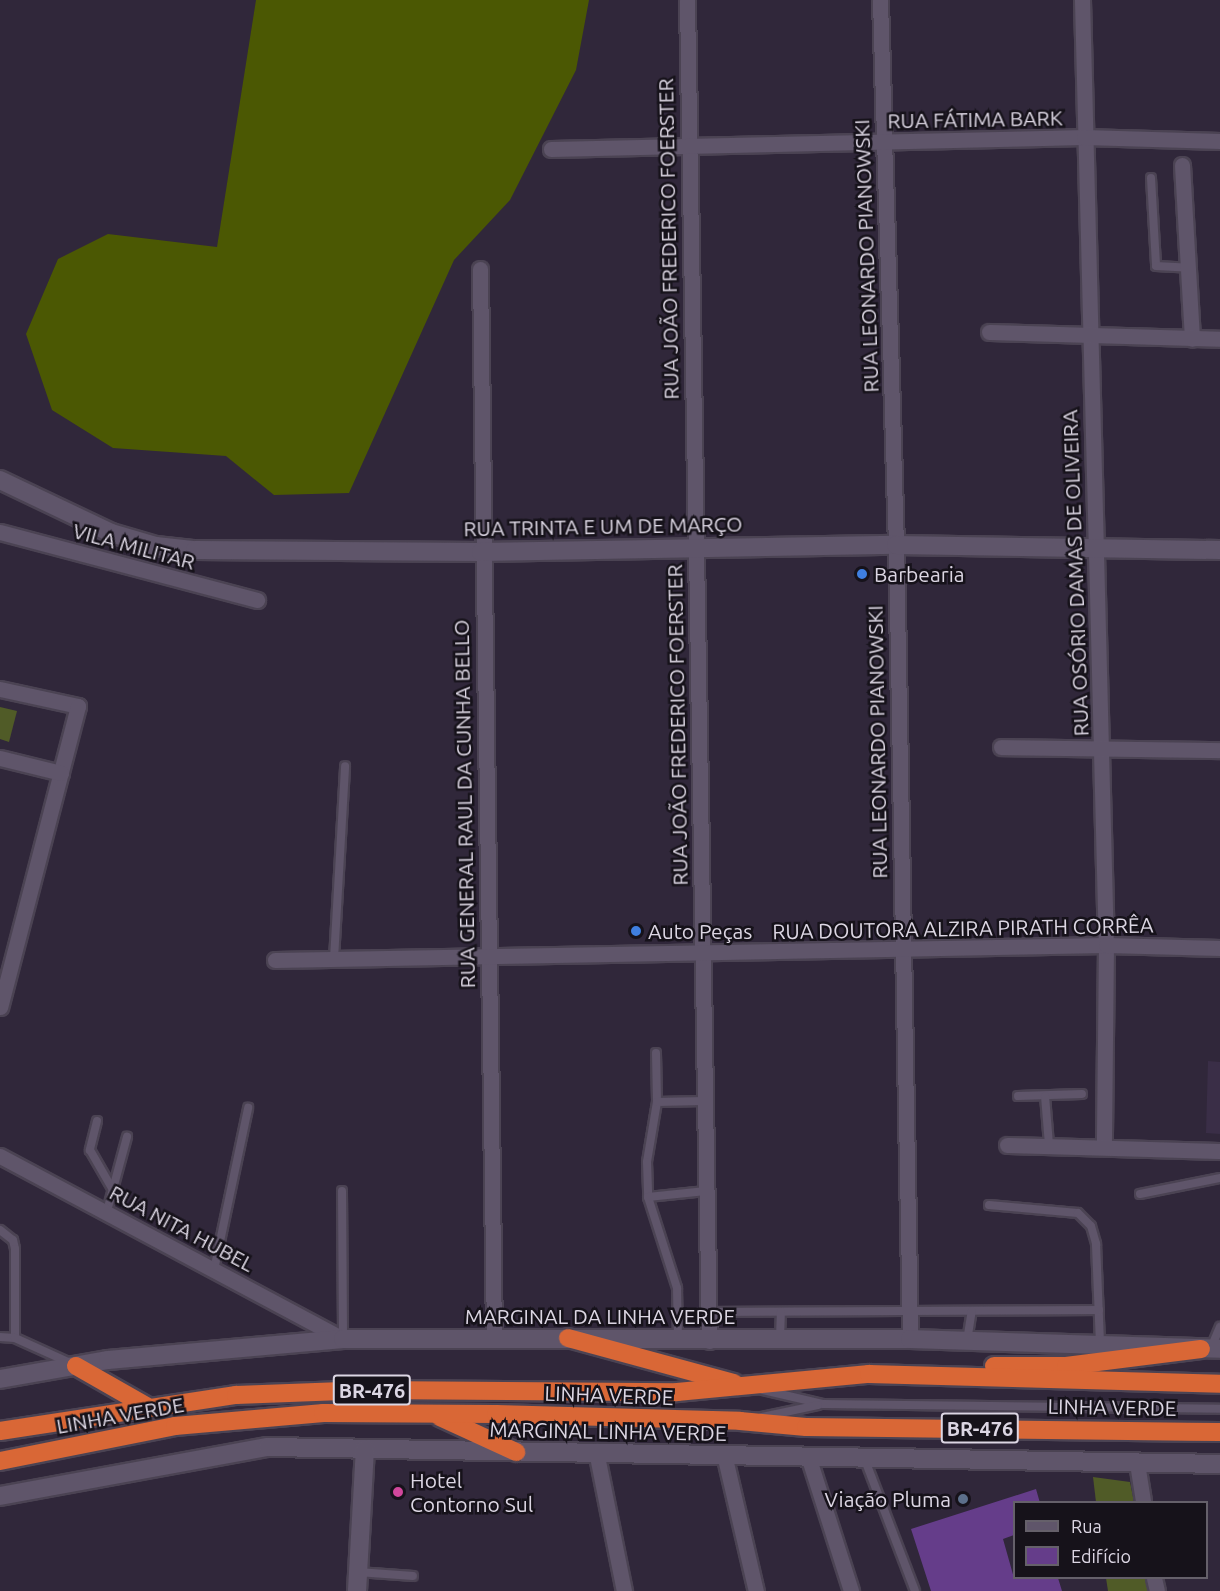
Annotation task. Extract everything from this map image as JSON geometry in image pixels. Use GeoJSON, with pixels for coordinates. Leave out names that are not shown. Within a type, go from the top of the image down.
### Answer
{"type":"FeatureCollection","features":[{"type":"Feature","properties":{"kind":"highway"},"geometry":{"type":"LineString","coordinates":[[568,1338],[747,1386]]}},
{"type":"Feature","properties":{"kind":"highway"},"geometry":{"type":"LineString","coordinates":[[936,1377],[984,1366],[1066,1366],[1211,1349]]}},
{"type":"Feature","properties":{"kind":"highway"},"geometry":{"type":"LineString","coordinates":[[76,1366],[146,1406]]}},
{"type":"Feature","properties":{"kind":"highway","name":"LINHA VERDE"},"geometry":{"type":"LineString","coordinates":[[0,1431],[146,1406],[236,1395],[369,1390],[677,1392],[822,1376],[1220,1384]]}},
{"type":"Feature","properties":{"kind":"highway","name":"LINHA VERDE"},"geometry":{"type":"LineString","coordinates":[[0,1461],[175,1426],[323,1413],[740,1422],[806,1427],[1089,1428],[1220,1432]]}},
{"type":"Feature","properties":{"kind":"highway"},"geometry":{"type":"LineString","coordinates":[[432,1414],[516,1452]]}},
{"type":"Feature","properties":{"kind":"highway"},"geometry":{"type":"LineString","coordinates":[[1089,1428],[1220,1443]]}},
{"type":"Feature","properties":{"kind":"main road","name":"RUA TRINTA E UM DE MARÇO"},"geometry":{"type":"LineString","coordinates":[[0,480],[111,533],[156,546],[195,550],[481,552],[896,545],[1220,550]]}},
{"type":"Feature","properties":{"kind":"main road","name":"MARGINAL DA LINHA VERDE"},"geometry":{"type":"LineString","coordinates":[[0,1379],[76,1366],[343,1339],[568,1338],[709,1341],[910,1339],[1211,1349]]}},
{"type":"Feature","properties":{"kind":"main road","name":"MARGINAL LINHA VERDE"},"geometry":{"type":"LineString","coordinates":[[0,1496],[268,1448],[596,1451],[724,1454],[809,1459],[1220,1464]]}},
{"type":"Feature","properties":{"kind":"main road"},"geometry":{"type":"LineString","coordinates":[[357,1591],[365,1449]]}},
{"type":"Feature","properties":{"kind":"street","name":"RUA JOÃO FREDERICO FOERSTER"},"geometry":{"type":"LineString","coordinates":[[687,0],[686,146],[709,1341]]}},
{"type":"Feature","properties":{"kind":"street","name":"RUA LEONARDO PIANOWSKI"},"geometry":{"type":"LineString","coordinates":[[880,0],[896,545],[901,948],[910,1339]]}},
{"type":"Feature","properties":{"kind":"street","name":"RUA OSÓRIO DAMAS DE OLIVEIRA"},"geometry":{"type":"LineString","coordinates":[[1082,0],[1106,945],[1104,1145]]}},
{"type":"Feature","properties":{"kind":"street","name":"RUA FÁTIMA BARK"},"geometry":{"type":"LineString","coordinates":[[551,149],[1084,138],[1220,141]]}},
{"type":"Feature","properties":{"kind":"street"},"geometry":{"type":"LineString","coordinates":[[1182,165],[1192,339]]}},
{"type":"Feature","properties":{"kind":"street","name":"RUA GENERAL RAUL DA CUNHA BELLO"},"geometry":{"type":"LineString","coordinates":[[480,269],[481,552],[494,1338]]}},
{"type":"Feature","properties":{"kind":"street"},"geometry":{"type":"LineString","coordinates":[[989,332],[1220,339]]}},
{"type":"Feature","properties":{"kind":"street","name":"VILA MILITAR"},"geometry":{"type":"LineString","coordinates":[[0,532],[257,600]]}},
{"type":"Feature","properties":{"kind":"street"},"geometry":{"type":"LineString","coordinates":[[0,688],[78,706],[0,1007]]}},
{"type":"Feature","properties":{"kind":"street"},"geometry":{"type":"LineString","coordinates":[[1001,747],[1220,750]]}},
{"type":"Feature","properties":{"kind":"street"},"geometry":{"type":"LineString","coordinates":[[0,758],[61,773]]}},
{"type":"Feature","properties":{"kind":"street","name":"RUA DOUTORA ALZIRA PIRATH CORRÊA"},"geometry":{"type":"LineString","coordinates":[[275,960],[1106,945],[1220,948]]}},
{"type":"Feature","properties":{"kind":"street"},"geometry":{"type":"LineString","coordinates":[[1007,1145],[1104,1145],[1220,1151]]}},
{"type":"Feature","properties":{"kind":"street","name":"RUA NITA HUBEL"},"geometry":{"type":"LineString","coordinates":[[0,1156],[107,1211],[343,1339]]}},
{"type":"Feature","properties":{"kind":"street"},"geometry":{"type":"LineString","coordinates":[[596,1451],[624,1591]]}},
{"type":"Feature","properties":{"kind":"street"},"geometry":{"type":"LineString","coordinates":[[724,1454],[756,1591]]}},
{"type":"Feature","properties":{"kind":"street"},"geometry":{"type":"LineString","coordinates":[[809,1459],[851,1591]]}},
{"type":"Feature","properties":{"kind":"street"},"geometry":{"type":"LineString","coordinates":[[1137,1463],[1143,1501]]}},
{"type":"Feature","properties":{"kind":"lane"},"geometry":{"type":"LineString","coordinates":[[1150,178],[1156,266],[1189,268]]}},
{"type":"Feature","properties":{"kind":"lane"},"geometry":{"type":"LineString","coordinates":[[334,959],[345,766]]}},
{"type":"Feature","properties":{"kind":"lane"},"geometry":{"type":"LineString","coordinates":[[656,1053],[657,1102],[647,1162],[648,1197],[677,1288],[678,1340]]}},
{"type":"Feature","properties":{"kind":"lane"},"geometry":{"type":"LineString","coordinates":[[1018,1096],[1082,1094]]}},
{"type":"Feature","properties":{"kind":"lane"},"geometry":{"type":"LineString","coordinates":[[1045,1096],[1048,1145]]}},
{"type":"Feature","properties":{"kind":"lane"},"geometry":{"type":"LineString","coordinates":[[657,1102],[704,1101]]}},
{"type":"Feature","properties":{"kind":"lane"},"geometry":{"type":"LineString","coordinates":[[214,1270],[248,1108]]}},
{"type":"Feature","properties":{"kind":"lane"},"geometry":{"type":"LineString","coordinates":[[97,1121],[90,1150],[113,1190]]}},
{"type":"Feature","properties":{"kind":"lane"},"geometry":{"type":"LineString","coordinates":[[107,1211],[127,1137]]}},
{"type":"Feature","properties":{"kind":"lane"},"geometry":{"type":"LineString","coordinates":[[1140,1194],[1220,1178]]}},
{"type":"Feature","properties":{"kind":"lane"},"geometry":{"type":"LineString","coordinates":[[342,1191],[343,1339]]}},
{"type":"Feature","properties":{"kind":"lane"},"geometry":{"type":"LineString","coordinates":[[648,1197],[706,1191]]}},
{"type":"Feature","properties":{"kind":"lane"},"geometry":{"type":"LineString","coordinates":[[989,1204],[1078,1213],[1091,1226],[1096,1244],[1100,1346]]}},
{"type":"Feature","properties":{"kind":"lane"},"geometry":{"type":"LineString","coordinates":[[0,1230],[13,1240],[15,1249],[15,1338]]}},
{"type":"Feature","properties":{"kind":"lane"},"geometry":{"type":"LineString","coordinates":[[708,1312],[1099,1310]]}},
{"type":"Feature","properties":{"kind":"lane"},"geometry":{"type":"LineString","coordinates":[[967,1341],[972,1311]]}},
{"type":"Feature","properties":{"kind":"lane"},"geometry":{"type":"LineString","coordinates":[[780,1339],[781,1312]]}},
{"type":"Feature","properties":{"kind":"lane"},"geometry":{"type":"LineString","coordinates":[[1211,1349],[1220,1327]]}},
{"type":"Feature","properties":{"kind":"lane"},"geometry":{"type":"LineString","coordinates":[[0,1337],[15,1338],[76,1366]]}},
{"type":"Feature","properties":{"kind":"lane"},"geometry":{"type":"LineString","coordinates":[[747,1386],[823,1404],[1220,1409]]}},
{"type":"Feature","properties":{"kind":"lane"},"geometry":{"type":"LineString","coordinates":[[740,1422],[823,1404]]}},
{"type":"Feature","properties":{"kind":"lane"},"geometry":{"type":"LineString","coordinates":[[865,1460],[915,1591]]}},
{"type":"Feature","properties":{"kind":"lane"},"geometry":{"type":"LineString","coordinates":[[358,1572],[413,1576]]}},
{"type":"Feature","properties":{"kind":"shaded area"},"geometry":{"type":"Polygon","coordinates":[[[1208,1061],[1220,1062],[1220,1134],[1206,1133],[1208,1061]]]}},
{"type":"Feature","properties":{"kind":"green space"},"geometry":{"type":"Polygon","coordinates":[[[256,0],[589,0],[576,70],[510,200],[454,260],[349,493],[274,495],[226,456],[113,448],[52,410],[26,334],[58,259],[108,234],[217,247],[256,0]]]}},
{"type":"Feature","properties":{"kind":"green space"},"geometry":{"type":"Polygon","coordinates":[[[0,707],[17,711],[9,742],[0,739],[0,707]]]}},
{"type":"Feature","properties":{"kind":"green space"},"geometry":{"type":"Polygon","coordinates":[[[1093,1477],[1130,1482],[1134,1501],[1096,1501],[1093,1477]]]}},
{"type":"Feature","properties":{"kind":"green space"},"geometry":{"type":"Polygon","coordinates":[[[1106,1579],[1146,1579],[1148,1591],[1108,1591],[1106,1579]]]}},
{"type":"Feature","properties":{"kind":"building"},"geometry":{"type":"Polygon","coordinates":[[[1036,1489],[1039,1501],[1013,1501],[1013,1535],[1003,1539],[1013,1579],[1058,1579],[1062,1591],[931,1591],[911,1529],[1036,1489]]]}},
{"type":"Feature","properties":{"kind":"place","name":"Barbearia"},"geometry":{"type":"Point","coordinates":[862,574]}},
{"type":"Feature","properties":{"kind":"place","name":"Auto Peças"},"geometry":{"type":"Point","coordinates":[636,931]}},
{"type":"Feature","properties":{"kind":"place","name":"Hotel Contorno Sul"},"geometry":{"type":"Point","coordinates":[398,1492]}},
{"type":"Feature","properties":{"kind":"place","name":"Viação Pluma"},"geometry":{"type":"Point","coordinates":[963,1499]}}]}
